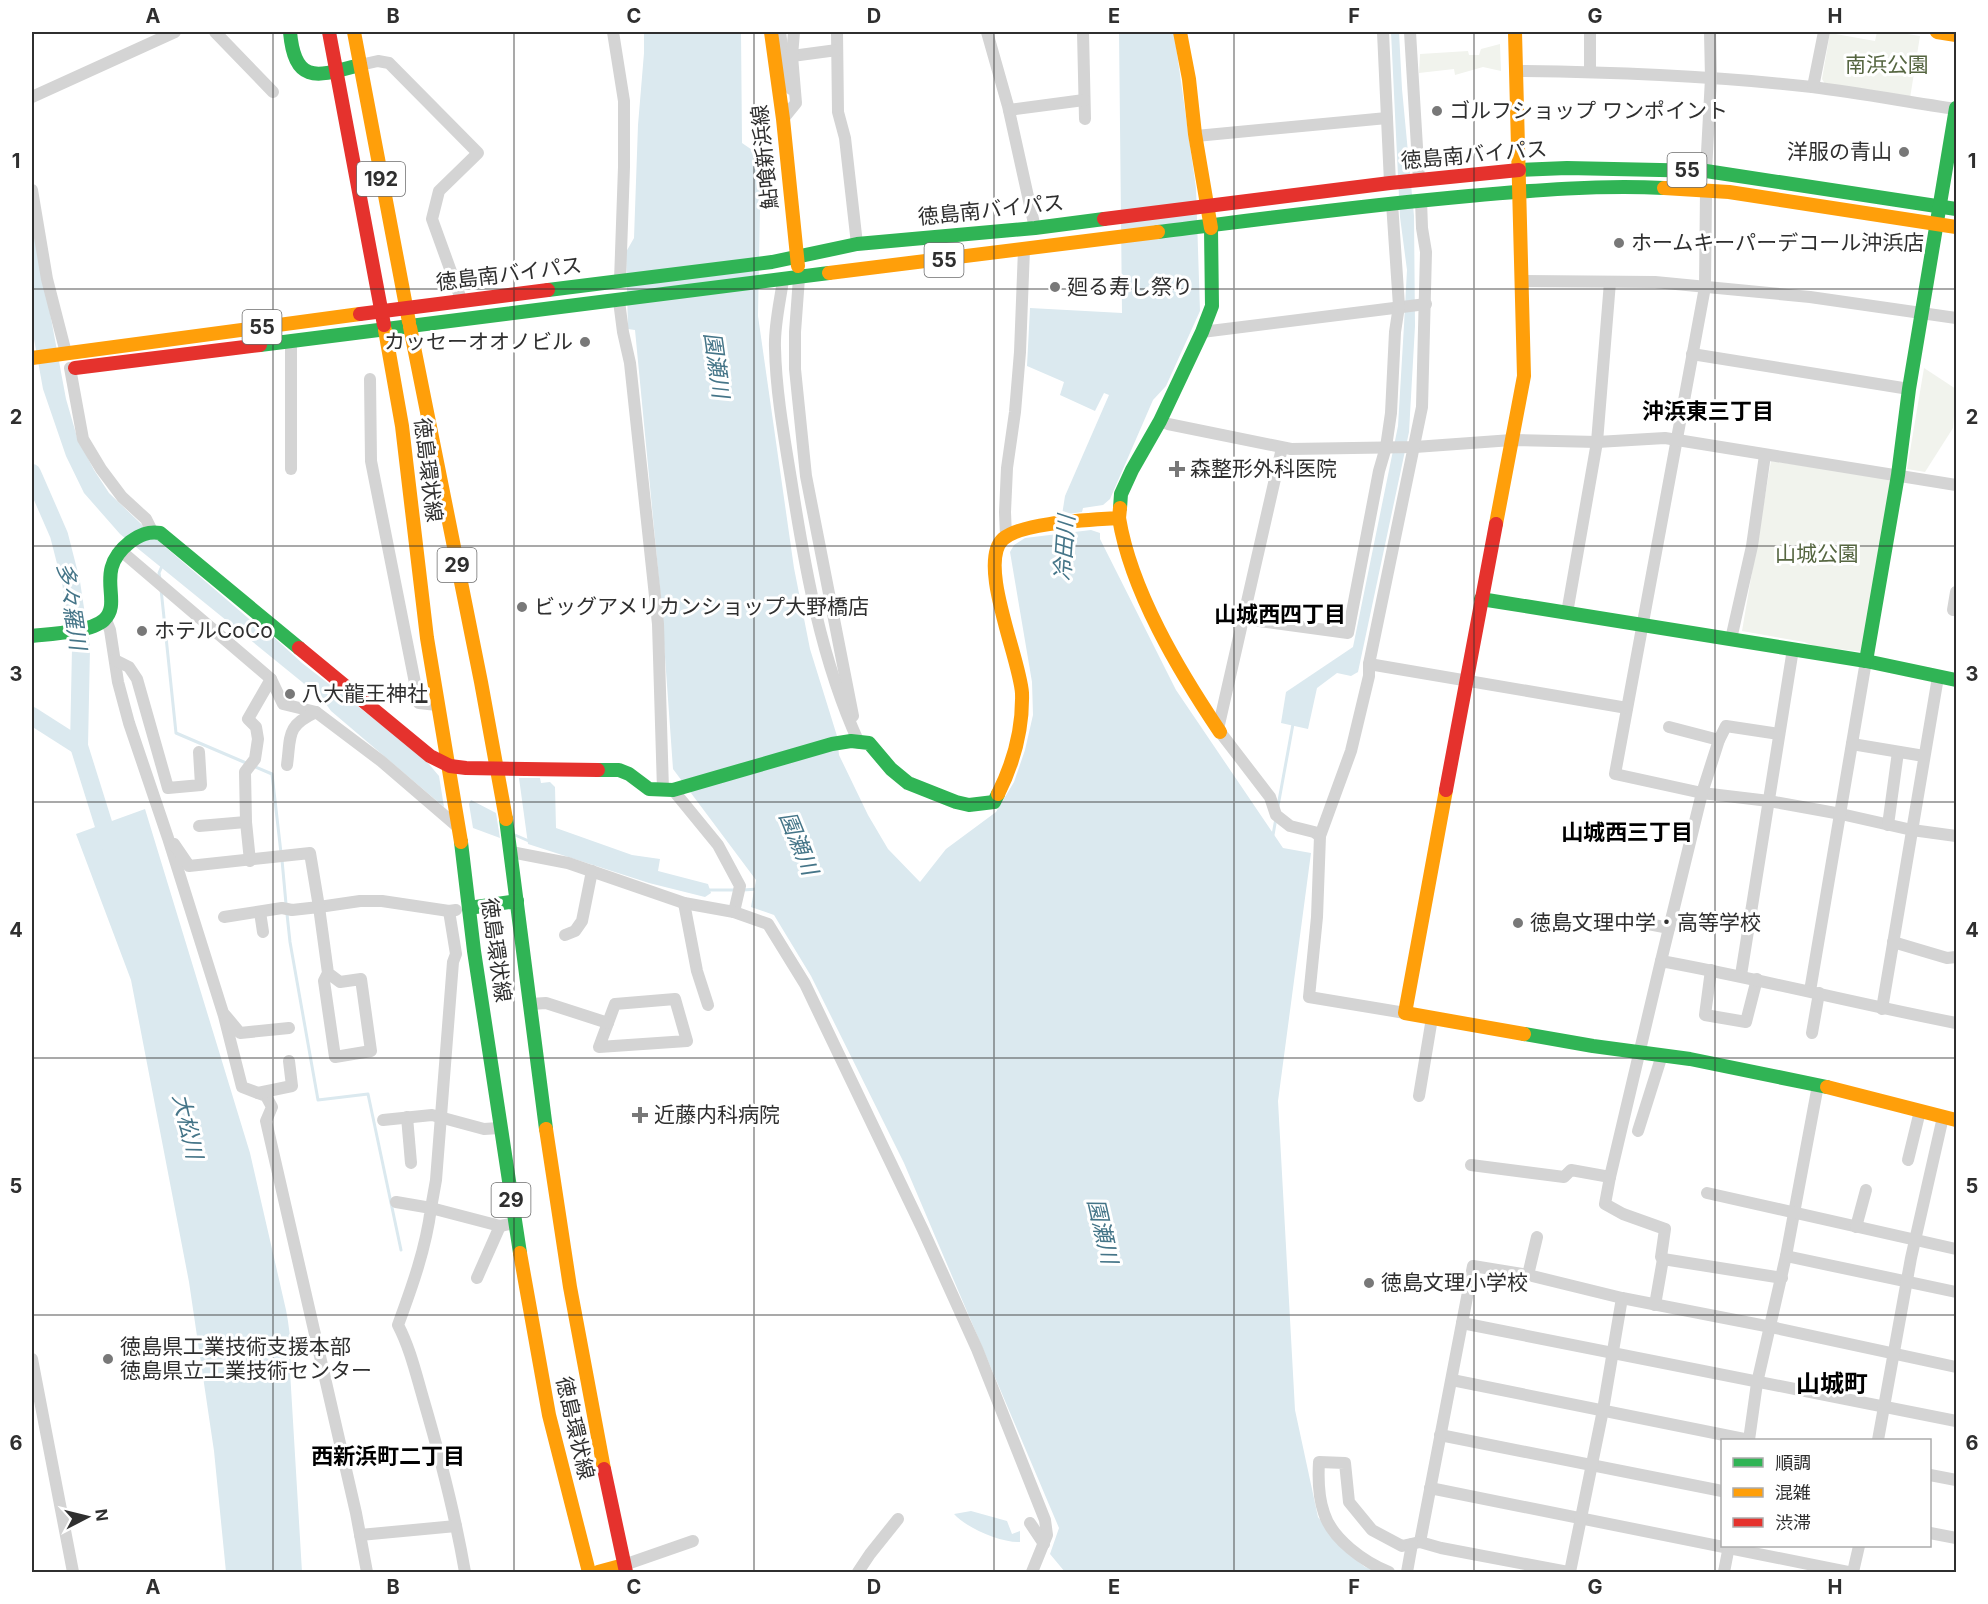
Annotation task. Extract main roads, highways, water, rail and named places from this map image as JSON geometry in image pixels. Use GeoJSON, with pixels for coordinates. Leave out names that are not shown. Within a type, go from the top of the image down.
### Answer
{"type":"FeatureCollection","features":[{"type":"Feature","properties":{"kind":"main road"},"geometry":{"type":"LineString","coordinates":[[290,32],[290,50],[294,62],[300,69],[314,74],[360,65]]}},
{"type":"Feature","properties":{"kind":"main road","name":"192"},"geometry":{"type":"LineString","coordinates":[[329,32],[386,330]]}},
{"type":"Feature","properties":{"kind":"main road","name":"192"},"geometry":{"type":"LineString","coordinates":[[354,32],[410,327]]}},
{"type":"Feature","properties":{"kind":"main road","name":"鮎喰新浜線"},"geometry":{"type":"LineString","coordinates":[[771,32],[783,118],[800,278]]}},
{"type":"Feature","properties":{"kind":"main road"},"geometry":{"type":"LineString","coordinates":[[1180,32],[1196,136],[1212,306],[1203,332],[1160,421],[1121,494],[1119,518],[1122,543],[1143,594],[1184,676],[1219,730]]}},
{"type":"Feature","properties":{"kind":"main road"},"geometry":{"type":"LineString","coordinates":[[1515,32],[1521,191],[1524,376],[1405,1014],[1593,1046],[1662,1055],[1818,1084],[1956,1120]]}},
{"type":"Feature","properties":{"kind":"main road"},"geometry":{"type":"LineString","coordinates":[[1937,32],[1956,34]]}},
{"type":"Feature","properties":{"kind":"main road"},"geometry":{"type":"LineString","coordinates":[[1866,661],[1956,109]]}},
{"type":"Feature","properties":{"kind":"main road","name":"徳島南バイパス"},"geometry":{"type":"LineString","coordinates":[[32,358],[772,262],[857,244],[1035,228],[1417,180],[1519,170],[1567,168],[1706,171],[1956,209]]}},
{"type":"Feature","properties":{"kind":"main road","name":"徳島南バイパス"},"geometry":{"type":"LineString","coordinates":[[62,369],[1419,200],[1568,187],[1620,186],[1729,192],[1956,226]]}},
{"type":"Feature","properties":{"kind":"main road","name":"徳島環状線"},"geometry":{"type":"LineString","coordinates":[[410,327],[427,424],[470,623],[504,803],[555,1193],[574,1305],[625,1569]]}},
{"type":"Feature","properties":{"kind":"main road","name":"徳島環状線"},"geometry":{"type":"LineString","coordinates":[[386,330],[402,426],[427,638],[459,825],[474,951],[515,1223],[549,1415],[589,1572]]}},
{"type":"Feature","properties":{"kind":"main road"},"geometry":{"type":"LineString","coordinates":[[32,636],[100,622],[110,614],[111,564],[123,547],[149,531],[160,533],[430,756],[450,766],[498,770],[619,770],[629,774],[649,789],[672,790],[832,744],[869,743],[891,769],[908,783],[969,805],[994,802],[1008,776],[1018,742],[1023,704],[1018,667],[996,586],[993,565],[995,548],[1006,537],[1021,530],[1119,518]]}},
{"type":"Feature","properties":{"kind":"main road"},"geometry":{"type":"LineString","coordinates":[[1481,599],[1866,661],[1956,680]]}},
{"type":"Feature","properties":{"kind":"main road"},"geometry":{"type":"LineString","coordinates":[[469,908],[517,901]]}},
{"type":"Feature","properties":{"kind":"main road"},"geometry":{"type":"LineString","coordinates":[[598,1572],[625,1569]]}},
{"type":"Feature","properties":{"kind":"water"},"geometry":{"type":"Polygon","coordinates":[[[644,32],[741,32],[742,143],[761,156],[758,316],[794,568],[810,649],[837,736],[839,755],[868,815],[888,849],[920,882],[946,849],[996,812],[1014,782],[1025,750],[1033,715],[1032,682],[1010,552],[1014,545],[1025,538],[1091,530],[1100,533],[1100,539],[1176,690],[1283,848],[1311,853],[1278,1101],[1295,1410],[1318,1517],[1343,1549],[1365,1567],[1380,1572],[1065,1572],[1050,1554],[1059,1528],[904,1163],[811,976],[774,915],[751,907],[756,880],[673,769],[661,601],[635,330],[628,329],[626,252],[634,238],[644,32]]]}},
{"type":"Feature","properties":{"kind":"water"},"geometry":{"type":"Polygon","coordinates":[[[1119,32],[1174,32],[1196,188],[1200,311],[1166,386],[1153,400],[1110,499],[1103,505],[1083,508],[1082,512],[1062,515],[1065,496],[1109,395],[1104,393],[1095,411],[1060,395],[1064,382],[1027,366],[1030,308],[1122,313],[1119,32]]]}},
{"type":"Feature","properties":{"kind":"water"},"geometry":{"type":"Polygon","coordinates":[[[1391,32],[1399,32],[1414,216],[1415,326],[1409,432],[1358,672],[1351,676],[1337,673],[1317,688],[1308,729],[1281,723],[1286,692],[1353,647],[1398,426],[1407,270],[1400,217],[1391,32]]]}},
{"type":"Feature","properties":{"kind":"water"},"geometry":{"type":"Polygon","coordinates":[[[32,216],[66,399],[77,437],[109,493],[163,545],[255,624],[267,631],[302,663],[423,757],[439,776],[444,807],[331,711],[302,682],[120,534],[84,493],[66,456],[43,389],[32,328],[32,216]]]}},
{"type":"Feature","properties":{"kind":"water"},"geometry":{"type":"Polygon","coordinates":[[[519,778],[540,778],[541,783],[550,782],[555,787],[556,828],[632,855],[660,859],[658,871],[708,884],[711,893],[705,897],[649,883],[528,844],[519,778]]]}},
{"type":"Feature","properties":{"kind":"water"},"geometry":{"type":"Polygon","coordinates":[[[471,800],[496,813],[500,838],[473,828],[469,804],[471,800]]]}},
{"type":"Feature","properties":{"kind":"water"},"geometry":{"type":"Polygon","coordinates":[[[145,809],[250,1153],[286,1310],[291,1356],[302,1572],[226,1572],[214,1451],[189,1282],[131,980],[76,834],[145,809]]]}},
{"type":"Feature","properties":{"kind":"water"},"geometry":{"type":"Polygon","coordinates":[[[971,1511],[1007,1521],[1012,1534],[1020,1531],[1020,1542],[985,1534],[954,1514],[971,1511]]]}},
{"type":"Feature","properties":{"kind":"waterway","name":"多々羅川"},"geometry":{"type":"LineString","coordinates":[[32,473],[59,535],[71,582],[81,648],[79,746],[110,845]]}},
{"type":"Feature","properties":{"kind":"waterway"},"geometry":{"type":"LineString","coordinates":[[160,579],[159,573],[162,566]]}},
{"type":"Feature","properties":{"kind":"waterway"},"geometry":{"type":"LineString","coordinates":[[161,589],[176,733],[246,763]]}},
{"type":"Feature","properties":{"kind":"waterway","name":"大松川"},"geometry":{"type":"LineString","coordinates":[[32,716],[79,746]]}},
{"type":"Feature","properties":{"kind":"waterway"},"geometry":{"type":"LineString","coordinates":[[1278,806],[1293,724]]}},
{"type":"Feature","properties":{"kind":"waterway"},"geometry":{"type":"LineString","coordinates":[[253,766],[272,774],[281,853]]}},
{"type":"Feature","properties":{"kind":"waterway"},"geometry":{"type":"LineString","coordinates":[[1273,835],[1276,818]]}},
{"type":"Feature","properties":{"kind":"waterway"},"geometry":{"type":"LineString","coordinates":[[515,835],[531,842]]}},
{"type":"Feature","properties":{"kind":"waterway"},"geometry":{"type":"LineString","coordinates":[[282,860],[286,904]]}},
{"type":"Feature","properties":{"kind":"waterway"},"geometry":{"type":"LineString","coordinates":[[743,890],[758,889]]}},
{"type":"Feature","properties":{"kind":"waterway"},"geometry":{"type":"LineString","coordinates":[[708,890],[737,890]]}},
{"type":"Feature","properties":{"kind":"waterway"},"geometry":{"type":"LineString","coordinates":[[287,914],[318,1100],[368,1094],[401,1250]]}},
{"type":"Feature","properties":{"kind":"place","name":"ゴルフショップ ワンポイント"},"geometry":{"type":"Point","coordinates":[1437,111]}},
{"type":"Feature","properties":{"kind":"place","name":"洋服の青山"},"geometry":{"type":"Point","coordinates":[1904,152]}},
{"type":"Feature","properties":{"kind":"place","name":"ホームキーパーデコール沖浜店"},"geometry":{"type":"Point","coordinates":[1619,243]}},
{"type":"Feature","properties":{"kind":"place","name":"廻る寿し祭り"},"geometry":{"type":"Point","coordinates":[1055,287]}},
{"type":"Feature","properties":{"kind":"place","name":"カッセーオオノビル"},"geometry":{"type":"Point","coordinates":[585,342]}},
{"type":"Feature","properties":{"kind":"place","name":"森整形外科医院"},"geometry":{"type":"Point","coordinates":[1177,469]}},
{"type":"Feature","properties":{"kind":"place","name":"ビッグアメリカンショップ大野橋店"},"geometry":{"type":"Point","coordinates":[522,607]}},
{"type":"Feature","properties":{"kind":"place","name":"ホテルCoCo"},"geometry":{"type":"Point","coordinates":[142,631]}},
{"type":"Feature","properties":{"kind":"place","name":"八大龍王神社"},"geometry":{"type":"Point","coordinates":[290,694]}},
{"type":"Feature","properties":{"kind":"place","name":"徳島文理中学・高等学校"},"geometry":{"type":"Point","coordinates":[1518,923]}},
{"type":"Feature","properties":{"kind":"place","name":"近藤内科病院"},"geometry":{"type":"Point","coordinates":[640,1115]}},
{"type":"Feature","properties":{"kind":"place","name":"徳島文理小学校"},"geometry":{"type":"Point","coordinates":[1369,1283]}},
{"type":"Feature","properties":{"kind":"place","name":"徳島県工業技術支援本部 徳島県立工業技術センター"},"geometry":{"type":"Point","coordinates":[108,1359]}},
{"type":"Feature","properties":{"kind":"district","name":"沖浜東三丁目"},"geometry":{"type":"Point","coordinates":[1708,411]}},
{"type":"Feature","properties":{"kind":"district","name":"山城西四丁目"},"geometry":{"type":"Point","coordinates":[1280,614]}},
{"type":"Feature","properties":{"kind":"district","name":"山城西三丁目"},"geometry":{"type":"Point","coordinates":[1627,832]}},
{"type":"Feature","properties":{"kind":"district","name":"山城町"},"geometry":{"type":"Point","coordinates":[1832,1384]}},
{"type":"Feature","properties":{"kind":"district","name":"西新浜町二丁目"},"geometry":{"type":"Point","coordinates":[388,1456]}},
{"type":"Feature","properties":{"kind":"park label","name":"南浜公園"},"geometry":{"type":"Point","coordinates":[1887,65]}},
{"type":"Feature","properties":{"kind":"park label","name":"山城公園"},"geometry":{"type":"Point","coordinates":[1817,554]}},
{"type":"Feature","properties":{"kind":"water label","name":"園瀬川"},"geometry":{"type":"Point","coordinates":[717,365]}},
{"type":"Feature","properties":{"kind":"water label","name":"冷田川"},"geometry":{"type":"Point","coordinates":[1064,548]}},
{"type":"Feature","properties":{"kind":"water label","name":"園瀬川"},"geometry":{"type":"Point","coordinates":[799,843]}},
{"type":"Feature","properties":{"kind":"water label","name":"園瀬川"},"geometry":{"type":"Point","coordinates":[1103,1231]}}]}
